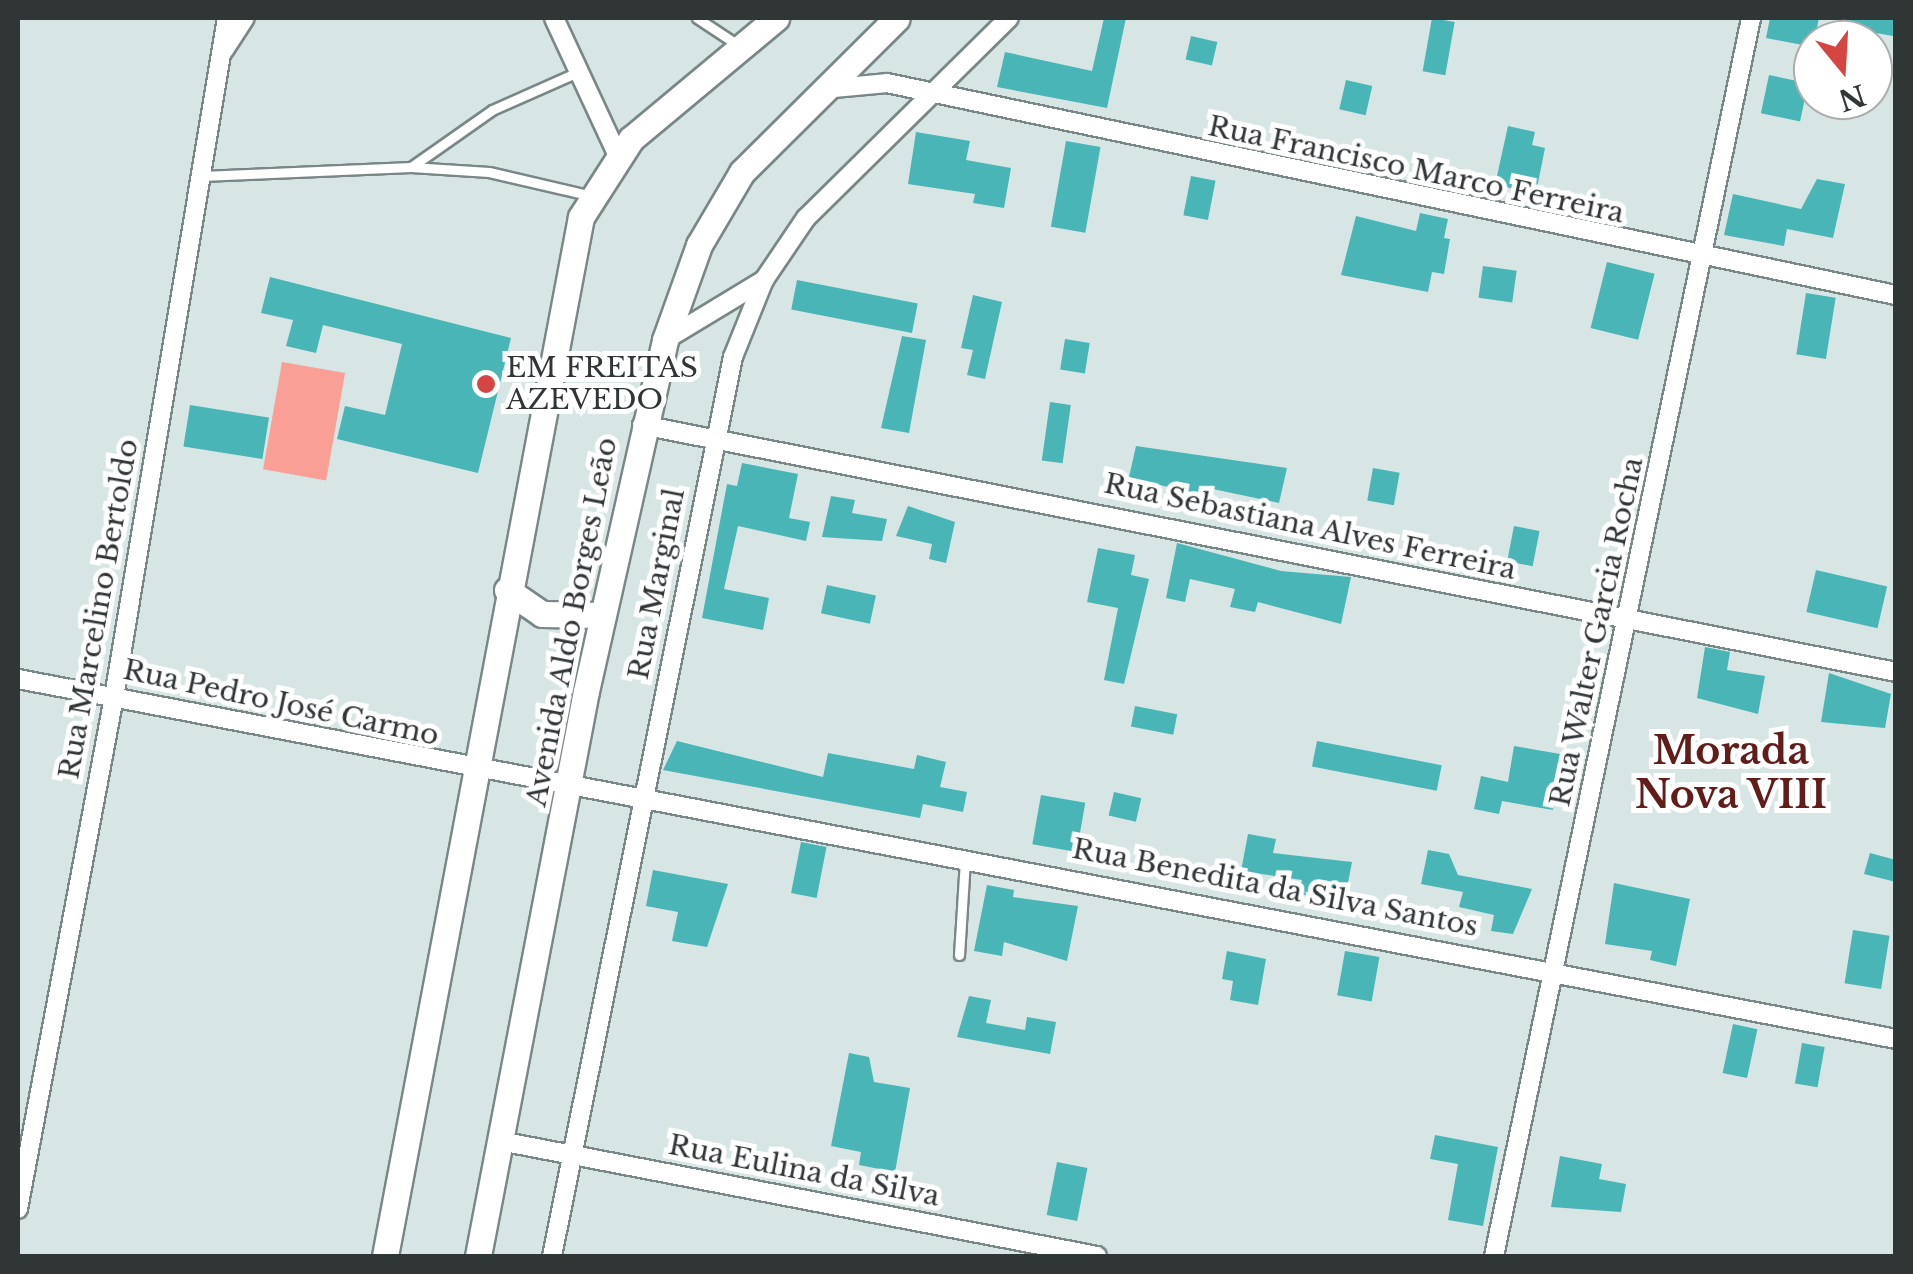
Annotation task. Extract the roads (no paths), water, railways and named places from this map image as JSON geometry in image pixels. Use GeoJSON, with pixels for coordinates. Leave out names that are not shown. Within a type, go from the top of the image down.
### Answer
{"type":"FeatureCollection","features":[{"type":"Feature","properties":{"kind":"street","name":"Rua Marcelino Bertoldo"},"geometry":{"type":"LineString","coordinates":[[18,1209],[114,697],[227,18]]}},
{"type":"Feature","properties":{"kind":"street"},"geometry":{"type":"LineString","coordinates":[[219,58],[246,18]]}},
{"type":"Feature","properties":{"kind":"street"},"geometry":{"type":"LineString","coordinates":[[554,18],[617,154]]}},
{"type":"Feature","properties":{"kind":"street"},"geometry":{"type":"LineString","coordinates":[[385,1256],[564,279],[591,196],[617,154],[776,18]]}},
{"type":"Feature","properties":{"kind":"street","name":"Avenida Aldo Borges Leão"},"geometry":{"type":"LineString","coordinates":[[478,1256],[602,615],[642,426],[665,340],[713,219],[770,137],[898,18]]}},
{"type":"Feature","properties":{"kind":"street","name":"Rua Marginal"},"geometry":{"type":"LineString","coordinates":[[552,1256],[714,434],[733,357],[764,280],[836,184],[1009,18]]}},
{"type":"Feature","properties":{"kind":"street","name":"Rua Walter Garcia Rocha"},"geometry":{"type":"LineString","coordinates":[[1494,1256],[1557,969],[1752,18]]}},
{"type":"Feature","properties":{"kind":"street","name":"Rua Francisco Marco Ferreira"},"geometry":{"type":"LineString","coordinates":[[818,90],[868,82],[1896,295]]}},
{"type":"Feature","properties":{"kind":"street"},"geometry":{"type":"LineString","coordinates":[[665,340],[764,280]]}},
{"type":"Feature","properties":{"kind":"street","name":"Rua Sebastiana Alves Ferreira"},"geometry":{"type":"LineString","coordinates":[[642,426],[714,434],[1896,672]]}},
{"type":"Feature","properties":{"kind":"street"},"geometry":{"type":"LineString","coordinates":[[506,590],[542,614],[602,615]]}},
{"type":"Feature","properties":{"kind":"street","name":"Rua Pedro José Carmo"},"geometry":{"type":"LineString","coordinates":[[18,680],[569,786]]}},
{"type":"Feature","properties":{"kind":"street","name":"Rua Benedita da Silva Santos"},"geometry":{"type":"LineString","coordinates":[[569,786],[644,796],[1557,969],[1896,1040]]}},
{"type":"Feature","properties":{"kind":"street","name":"Rua Eulina da Silva"},"geometry":{"type":"LineString","coordinates":[[500,1141],[1097,1256]]}},
{"type":"Feature","properties":{"kind":"lane"},"geometry":{"type":"LineString","coordinates":[[697,18],[740,47]]}},
{"type":"Feature","properties":{"kind":"lane"},"geometry":{"type":"LineString","coordinates":[[411,168],[472,122],[580,71]]}},
{"type":"Feature","properties":{"kind":"lane"},"geometry":{"type":"LineString","coordinates":[[200,176],[411,168],[508,175],[591,196]]}},
{"type":"Feature","properties":{"kind":"lane"},"geometry":{"type":"LineString","coordinates":[[959,956],[965,857]]}},
{"type":"Feature","properties":{"kind":"place","name":"EM FREITAS AZEVEDO"},"geometry":{"type":"Point","coordinates":[486,384]}},
{"type":"Feature","properties":{"kind":"district","name":"Morada Nova VIII"},"geometry":{"type":"Point","coordinates":[1731,773]}}]}
